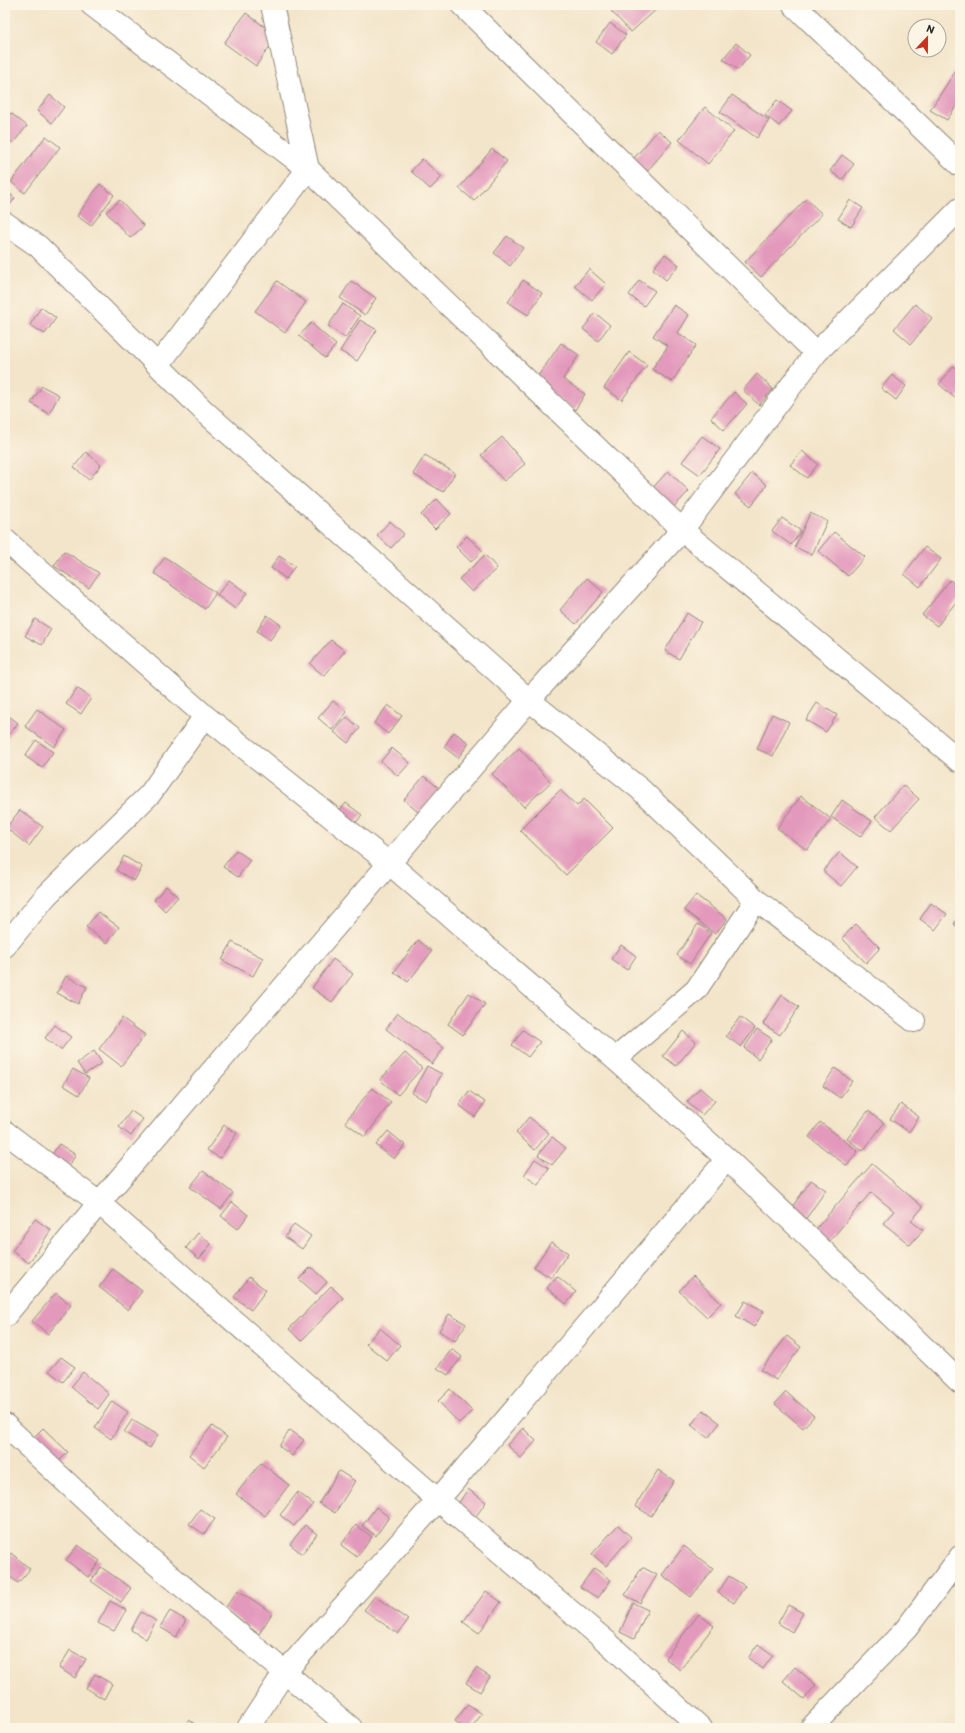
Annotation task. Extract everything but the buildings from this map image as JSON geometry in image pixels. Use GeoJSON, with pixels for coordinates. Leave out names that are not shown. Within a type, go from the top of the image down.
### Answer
{"type":"FeatureCollection","features":[{"type":"Feature","properties":{"kind":"street"},"geometry":{"type":"LineString","coordinates":[[92,5],[308,169],[682,530],[960,761]]}},
{"type":"Feature","properties":{"kind":"street"},"geometry":{"type":"LineString","coordinates":[[158,365],[308,169],[272,5]]}},
{"type":"Feature","properties":{"kind":"street"},"geometry":{"type":"LineString","coordinates":[[462,5],[816,353]]}},
{"type":"Feature","properties":{"kind":"street"},"geometry":{"type":"LineString","coordinates":[[794,5],[960,165]]}},
{"type":"Feature","properties":{"kind":"street"},"geometry":{"type":"LineString","coordinates":[[5,1316],[99,1203],[529,700],[682,530],[816,353],[960,209]]}},
{"type":"Feature","properties":{"kind":"street"},"geometry":{"type":"LineString","coordinates":[[5,223],[38,246],[205,412],[529,700],[640,789],[756,900],[914,1021]]}},
{"type":"Feature","properties":{"kind":"street"},"geometry":{"type":"LineString","coordinates":[[5,540],[205,716],[390,864],[615,1059],[727,1159],[960,1382]]}},
{"type":"Feature","properties":{"kind":"street"},"geometry":{"type":"LineString","coordinates":[[5,946],[46,896],[150,794],[205,716]]}},
{"type":"Feature","properties":{"kind":"street"},"geometry":{"type":"LineString","coordinates":[[615,1059],[696,990],[756,900]]}},
{"type":"Feature","properties":{"kind":"street"},"geometry":{"type":"LineString","coordinates":[[5,1132],[99,1203],[438,1500],[607,1642],[701,1728]]}},
{"type":"Feature","properties":{"kind":"street"},"geometry":{"type":"LineString","coordinates":[[248,1728],[284,1673],[438,1500],[727,1159]]}},
{"type":"Feature","properties":{"kind":"street"},"geometry":{"type":"LineString","coordinates":[[5,1424],[130,1542],[351,1728]]}},
{"type":"Feature","properties":{"kind":"street"},"geometry":{"type":"LineString","coordinates":[[811,1728],[906,1630],[960,1557]]}}]}
